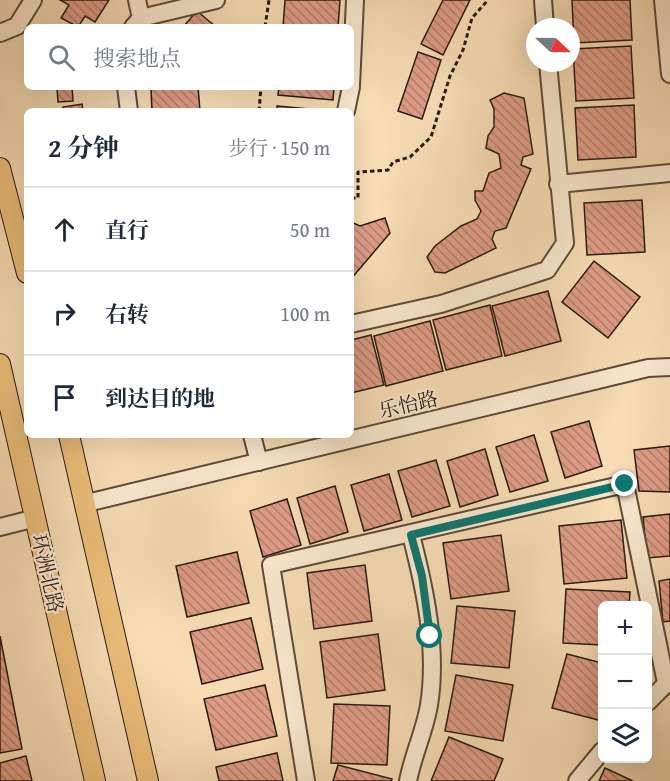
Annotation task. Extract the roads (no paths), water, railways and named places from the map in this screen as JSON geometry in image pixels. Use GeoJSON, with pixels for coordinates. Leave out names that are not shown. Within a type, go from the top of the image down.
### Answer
{"type":"FeatureCollection","features":[{"type":"Feature","properties":{"kind":"main road"},"geometry":{"type":"LineString","coordinates":[[1,174],[21,224],[24,248]]}},
{"type":"Feature","properties":{"kind":"main road","name":"环洲北路"},"geometry":{"type":"LineString","coordinates":[[0,364],[95,781]]}},
{"type":"Feature","properties":{"kind":"main road"},"geometry":{"type":"LineString","coordinates":[[70,438],[87,503],[148,781]]}},
{"type":"Feature","properties":{"kind":"street"},"geometry":{"type":"LineString","coordinates":[[0,33],[17,26],[33,0]]}},
{"type":"Feature","properties":{"kind":"street"},"geometry":{"type":"LineString","coordinates":[[136,0],[137,23],[216,0]]}},
{"type":"Feature","properties":{"kind":"street"},"geometry":{"type":"LineString","coordinates":[[354,24],[355,0]]}},
{"type":"Feature","properties":{"kind":"street"},"geometry":{"type":"LineString","coordinates":[[543,0],[544,18]]}},
{"type":"Feature","properties":{"kind":"street"},"geometry":{"type":"LineString","coordinates":[[663,0],[670,74]]}},
{"type":"Feature","properties":{"kind":"street"},"geometry":{"type":"LineString","coordinates":[[354,323],[441,304],[547,270],[565,243],[549,72]]}},
{"type":"Feature","properties":{"kind":"street"},"geometry":{"type":"LineString","coordinates":[[126,90],[129,108]]}},
{"type":"Feature","properties":{"kind":"street"},"geometry":{"type":"LineString","coordinates":[[347,108],[350,90]]}},
{"type":"Feature","properties":{"kind":"street"},"geometry":{"type":"LineString","coordinates":[[558,184],[670,173]]}},
{"type":"Feature","properties":{"kind":"street","name":"乐怡路"},"geometry":{"type":"LineString","coordinates":[[87,503],[648,368],[670,367]]}},
{"type":"Feature","properties":{"kind":"street"},"geometry":{"type":"LineString","coordinates":[[253,438],[259,462]]}},
{"type":"Feature","properties":{"kind":"street"},"geometry":{"type":"LineString","coordinates":[[306,781],[271,565],[411,535],[625,484],[668,682],[652,698]]}},
{"type":"Feature","properties":{"kind":"street"},"geometry":{"type":"LineString","coordinates":[[0,527],[36,518]]}},
{"type":"Feature","properties":{"kind":"street"},"geometry":{"type":"LineString","coordinates":[[408,781],[429,708],[431,675],[430,636],[424,591],[411,535]]}},
{"type":"Feature","properties":{"kind":"street"},"geometry":{"type":"LineString","coordinates":[[577,781],[598,757]]}}]}
